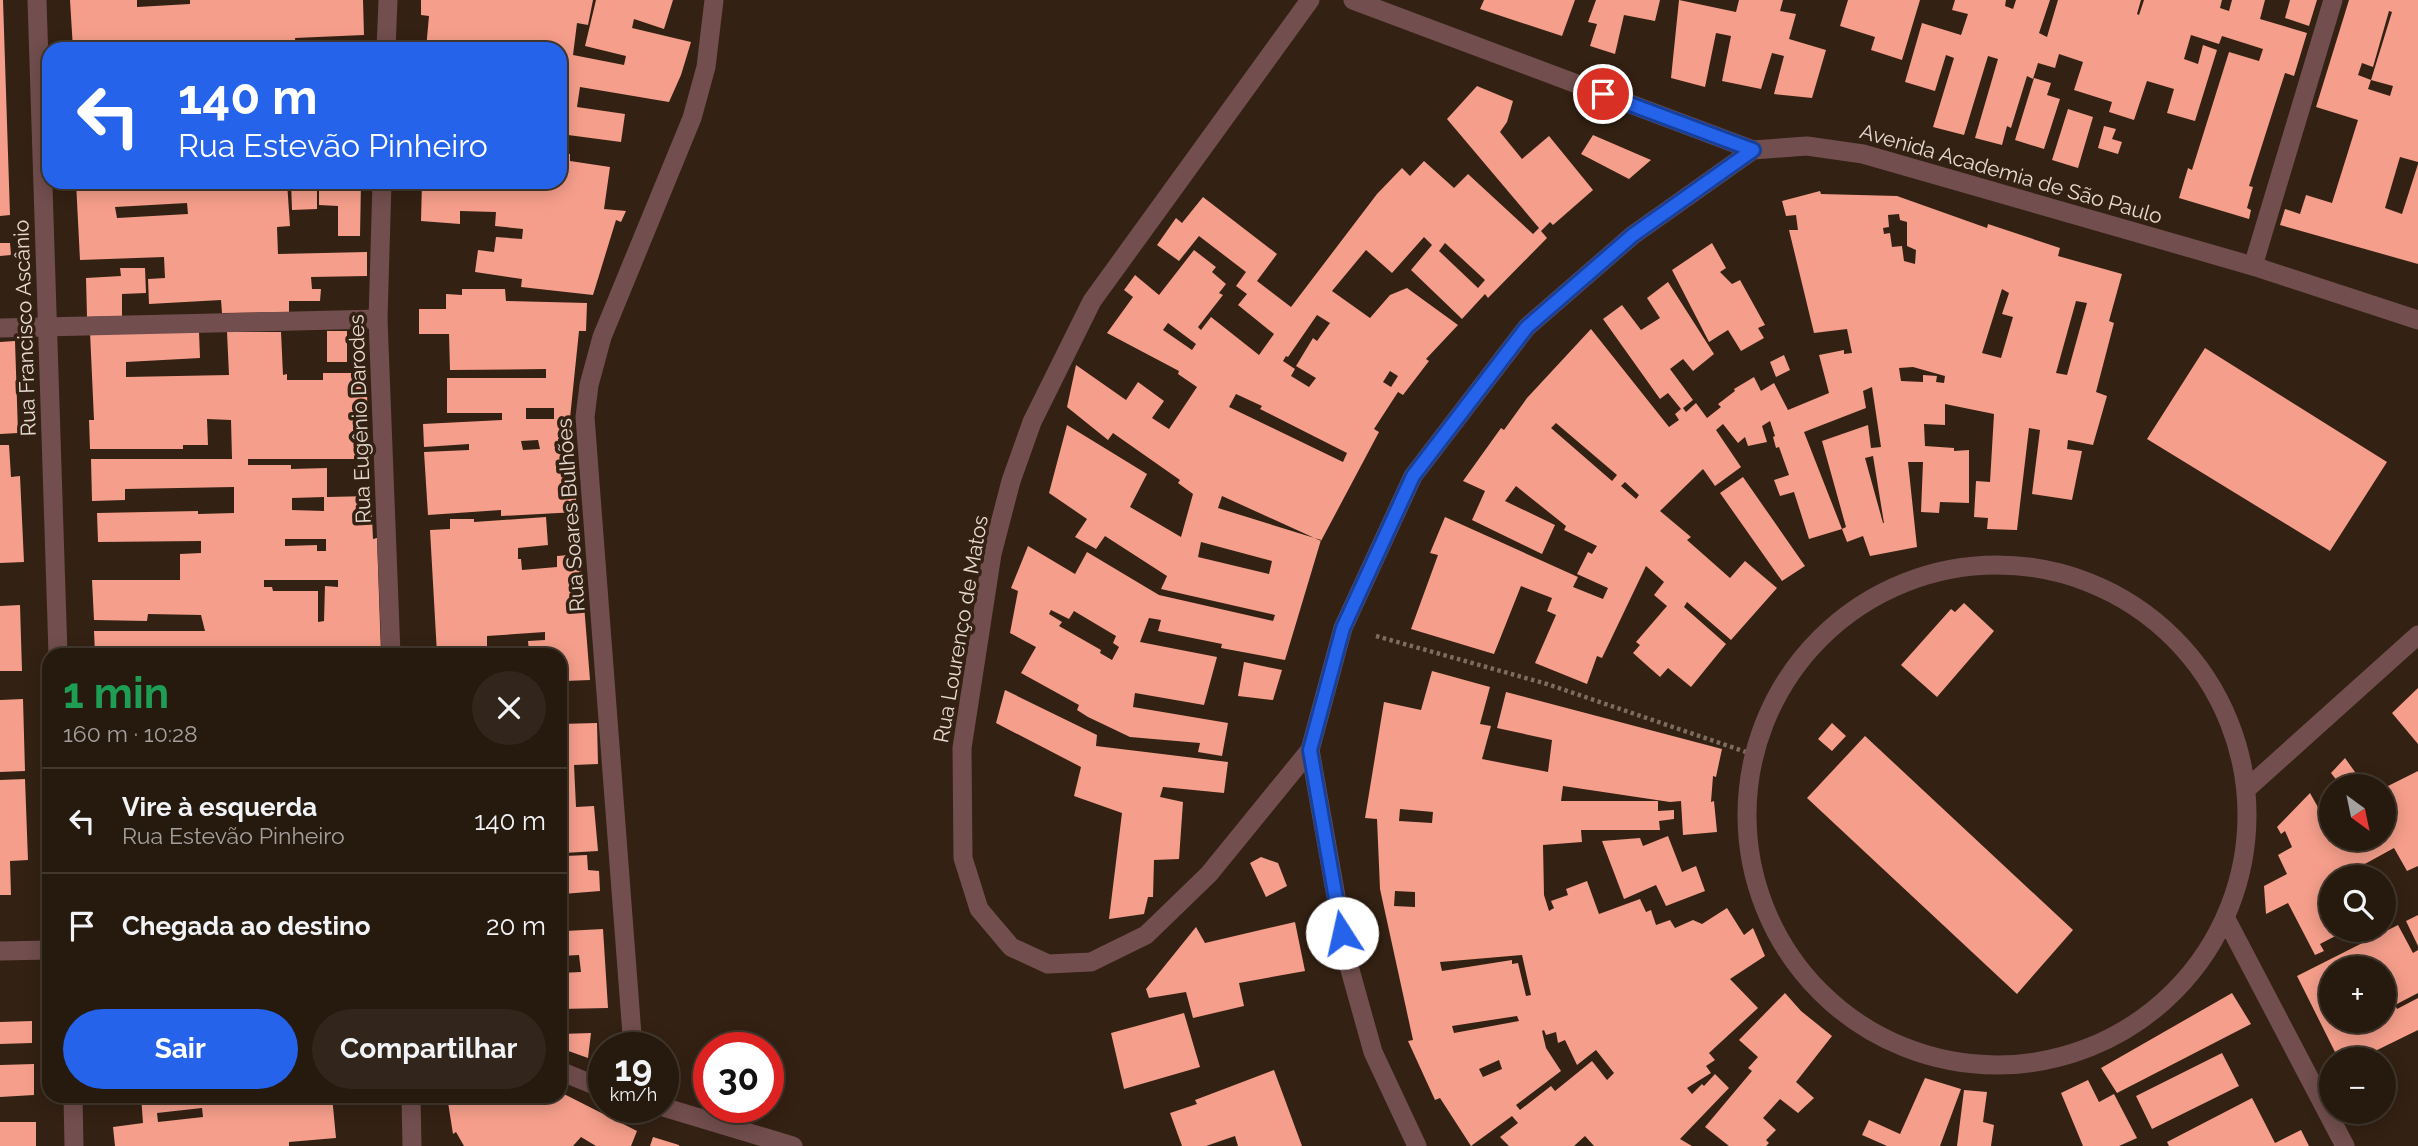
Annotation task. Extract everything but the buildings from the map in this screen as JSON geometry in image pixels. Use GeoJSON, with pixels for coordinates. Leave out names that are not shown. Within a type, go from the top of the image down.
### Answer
{"type":"FeatureCollection","features":[{"type":"Feature","properties":{"kind":"street","name":"Rua Francisco Ascânio"},"geometry":{"type":"LineString","coordinates":[[37,0],[42,149]]}},
{"type":"Feature","properties":{"kind":"street"},"geometry":{"type":"LineString","coordinates":[[386,42],[388,0]]}},
{"type":"Feature","properties":{"kind":"street","name":"Rua Soares Bulhões"},"geometry":{"type":"LineString","coordinates":[[632,1032],[584,417],[589,385],[602,337],[692,118],[706,67],[714,0]]}},
{"type":"Feature","properties":{"kind":"street","name":"Rua Lourenço de Matos"},"geometry":{"type":"LineString","coordinates":[[1310,0],[1092,301],[1032,422],[992,554],[962,748],[963,858],[979,909],[1011,947],[1048,964],[1091,962],[1146,935],[1209,874],[1310,750]]}},
{"type":"Feature","properties":{"kind":"street"},"geometry":{"type":"LineString","coordinates":[[1353,0],[1753,150]]}},
{"type":"Feature","properties":{"kind":"street"},"geometry":{"type":"LineString","coordinates":[[2253,266],[2333,0]]}},
{"type":"Feature","properties":{"kind":"street","name":"Avenida Academia de São Paulo"},"geometry":{"type":"LineString","coordinates":[[1753,150],[1807,146],[1863,154],[2253,266],[2418,320]]}},
{"type":"Feature","properties":{"kind":"street"},"geometry":{"type":"LineString","coordinates":[[1417,1146],[1374,1052],[1347,959],[1310,750],[1343,628],[1413,476],[1527,327],[1633,235],[1753,150]]}},
{"type":"Feature","properties":{"kind":"street","name":"Rua Francisco Ascânio"},"geometry":{"type":"LineString","coordinates":[[43,189],[58,648]]}},
{"type":"Feature","properties":{"kind":"street","name":"Rua Eugênio Darodes"},"geometry":{"type":"LineString","coordinates":[[382,189],[378,318],[391,648]]}},
{"type":"Feature","properties":{"kind":"street"},"geometry":{"type":"LineString","coordinates":[[0,328],[378,318]]}},
{"type":"Feature","properties":{"kind":"street"},"geometry":{"type":"LineString","coordinates":[[2011,563],[2095,582],[2168,628],[2221,696],[2250,786],[2247,850],[2226,919],[2180,988],[2114,1038],[2035,1063],[1953,1063],[1875,1036],[1811,985],[1765,916],[1746,837],[1752,754],[1788,675],[1847,613],[1925,573],[2011,563]]}},
{"type":"Feature","properties":{"kind":"street"},"geometry":{"type":"LineString","coordinates":[[2250,786],[2418,635]]}},
{"type":"Feature","properties":{"kind":"street"},"geometry":{"type":"LineString","coordinates":[[2226,919],[2345,1146]]}},
{"type":"Feature","properties":{"kind":"street"},"geometry":{"type":"LineString","coordinates":[[0,951],[42,950]]}},
{"type":"Feature","properties":{"kind":"street"},"geometry":{"type":"LineString","coordinates":[[567,1074],[588,1082]]}},
{"type":"Feature","properties":{"kind":"street"},"geometry":{"type":"LineString","coordinates":[[73,1103],[74,1146]]}},
{"type":"Feature","properties":{"kind":"street"},"geometry":{"type":"LineString","coordinates":[[411,1103],[412,1146]]}},
{"type":"Feature","properties":{"kind":"street"},"geometry":{"type":"LineString","coordinates":[[679,1112],[793,1146]]}},
{"type":"Feature","properties":{"kind":"path"},"geometry":{"type":"LineString","coordinates":[[1343,628],[1547,684],[1752,754]]}},
{"type":"Feature","properties":{"kind":"route"},"geometry":{"type":"LineString","coordinates":[[1342,933],[1310,750],[1343,628],[1413,476],[1527,327],[1633,235],[1753,150],[1603,94]]}}]}
